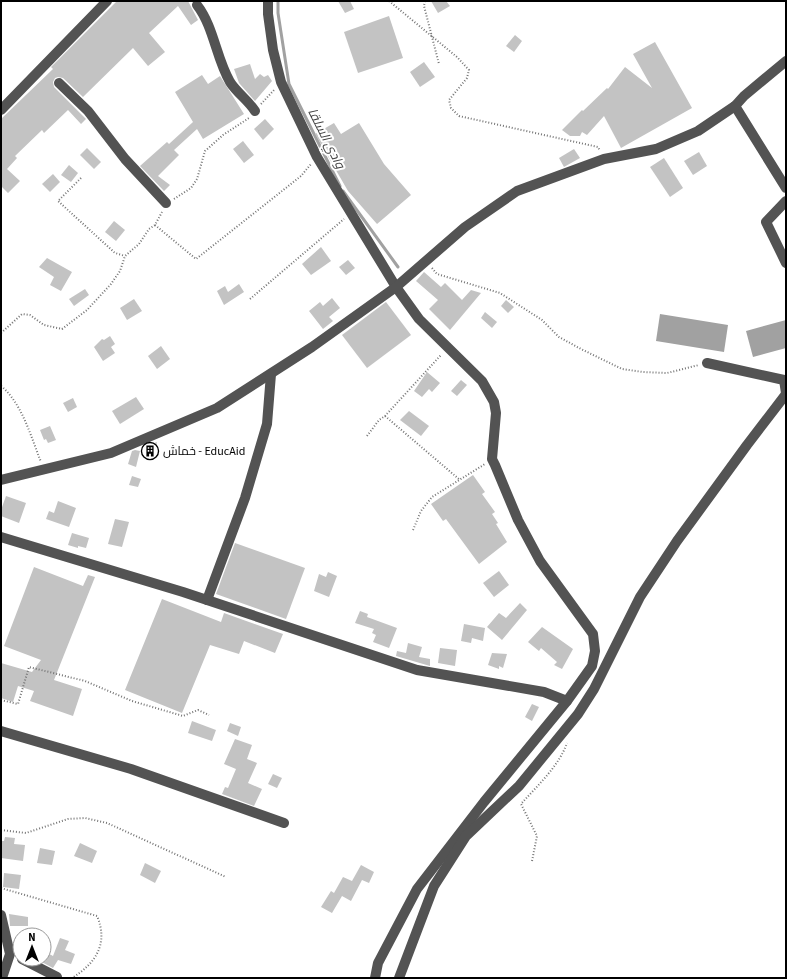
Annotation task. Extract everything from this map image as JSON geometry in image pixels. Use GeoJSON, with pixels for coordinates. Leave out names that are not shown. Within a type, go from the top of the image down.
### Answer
{"type":"FeatureCollection","features":[{"type":"Feature","properties":{"kind":"street"},"geometry":{"type":"LineString","coordinates":[[1,110],[107,1]]}},
{"type":"Feature","properties":{"kind":"street"},"geometry":{"type":"LineString","coordinates":[[268,1],[268,14],[273,50],[281,82],[317,157],[396,287],[419,319],[482,381],[494,402],[496,413],[492,459],[518,520],[540,561],[593,634],[595,651],[592,666],[566,701],[484,802],[417,889],[378,964],[375,978]]}},
{"type":"Feature","properties":{"kind":"street"},"geometry":{"type":"LineString","coordinates":[[197,5],[206,17],[217,56],[231,84],[255,111]]}},
{"type":"Feature","properties":{"kind":"street"},"geometry":{"type":"LineString","coordinates":[[1,480],[44,468],[111,453],[217,408],[312,347],[396,287],[465,227],[517,191],[604,159],[656,149],[698,132],[711,121],[735,106],[744,96],[786,61]]}},
{"type":"Feature","properties":{"kind":"street"},"geometry":{"type":"LineString","coordinates":[[60,83],[88,111],[125,159],[166,203]]}},
{"type":"Feature","properties":{"kind":"street"},"geometry":{"type":"LineString","coordinates":[[735,106],[786,188]]}},
{"type":"Feature","properties":{"kind":"street"},"geometry":{"type":"LineString","coordinates":[[786,201],[766,222],[786,263]]}},
{"type":"Feature","properties":{"kind":"street"},"geometry":{"type":"LineString","coordinates":[[399,978],[434,886],[466,836],[519,786],[578,714],[594,689],[640,598],[696,515],[786,394],[784,380],[707,363]]}},
{"type":"Feature","properties":{"kind":"street"},"geometry":{"type":"LineString","coordinates":[[207,600],[245,498],[267,424],[271,374]]}},
{"type":"Feature","properties":{"kind":"street"},"geometry":{"type":"LineString","coordinates":[[1,537],[207,600],[417,670],[544,692],[566,701]]}},
{"type":"Feature","properties":{"kind":"street"},"geometry":{"type":"LineString","coordinates":[[1,731],[130,770],[284,823]]}},
{"type":"Feature","properties":{"kind":"street"},"geometry":{"type":"LineString","coordinates":[[1,915],[10,954],[2,978]]}},
{"type":"Feature","properties":{"kind":"street"},"geometry":{"type":"LineString","coordinates":[[37,967],[57,977]]}},
{"type":"Feature","properties":{"kind":"path"},"geometry":{"type":"LineString","coordinates":[[390,1],[465,64],[469,70],[467,78],[449,100],[451,108],[459,116],[598,147],[604,159]]}},
{"type":"Feature","properties":{"kind":"path"},"geometry":{"type":"LineString","coordinates":[[425,1],[424,6],[439,64]]}},
{"type":"Feature","properties":{"kind":"path"},"geometry":{"type":"LineString","coordinates":[[1,333],[22,314],[30,315],[44,325],[62,329],[87,310],[111,284],[120,271],[125,256],[139,244],[149,229],[155,225],[166,203],[191,188],[197,179],[204,151],[223,135],[255,115],[255,111],[281,82]]}},
{"type":"Feature","properties":{"kind":"path"},"geometry":{"type":"LineString","coordinates":[[155,225],[196,259],[301,176],[317,157]]}},
{"type":"Feature","properties":{"kind":"path"},"geometry":{"type":"LineString","coordinates":[[81,178],[58,201],[115,253],[125,256]]}},
{"type":"Feature","properties":{"kind":"path"},"geometry":{"type":"LineString","coordinates":[[250,299],[350,213]]}},
{"type":"Feature","properties":{"kind":"path"},"geometry":{"type":"LineString","coordinates":[[426,262],[437,274],[500,293],[542,320],[559,337],[580,349],[622,368],[643,372],[667,373],[707,363]]}},
{"type":"Feature","properties":{"kind":"path"},"geometry":{"type":"LineString","coordinates":[[366,436],[418,378],[448,348]]}},
{"type":"Feature","properties":{"kind":"path"},"geometry":{"type":"LineString","coordinates":[[1,386],[10,393],[26,423],[44,468]]}},
{"type":"Feature","properties":{"kind":"path"},"geometry":{"type":"LineString","coordinates":[[385,416],[460,480]]}},
{"type":"Feature","properties":{"kind":"path"},"geometry":{"type":"LineString","coordinates":[[413,530],[421,511],[432,498],[492,459]]}},
{"type":"Feature","properties":{"kind":"path"},"geometry":{"type":"LineString","coordinates":[[1,700],[18,704],[28,667],[85,681],[132,701],[183,716],[198,710],[209,715]]}},
{"type":"Feature","properties":{"kind":"path"},"geometry":{"type":"LineString","coordinates":[[532,861],[537,836],[521,804],[564,751],[570,736]]}},
{"type":"Feature","properties":{"kind":"path"},"geometry":{"type":"LineString","coordinates":[[1,830],[26,833],[68,819],[85,818],[107,823],[226,877]]}},
{"type":"Feature","properties":{"kind":"path"},"geometry":{"type":"LineString","coordinates":[[1,888],[97,916],[102,936],[97,956],[72,978]]}},
{"type":"Feature","properties":{"kind":"shaded area"},"geometry":{"type":"Polygon","coordinates":[[[660,314],[728,325],[724,352],[656,341],[660,314]]]}},
{"type":"Feature","properties":{"kind":"shaded area"},"geometry":{"type":"Polygon","coordinates":[[[786,320],[786,348],[753,357],[746,331],[786,320]]]}},
{"type":"Feature","properties":{"kind":"building"},"geometry":{"type":"Polygon","coordinates":[[[117,1],[188,1],[198,20],[191,25],[178,6],[149,33],[165,52],[148,66],[133,48],[83,97],[63,78],[55,78],[53,82],[54,87],[86,119],[81,124],[68,110],[44,133],[42,130],[15,156],[17,158],[7,169],[20,181],[8,193],[1,186],[1,119],[53,69],[51,67],[117,1]]]}},
{"type":"Feature","properties":{"kind":"building"},"geometry":{"type":"Polygon","coordinates":[[[338,1],[350,1],[354,9],[345,13],[338,1]]]}},
{"type":"Feature","properties":{"kind":"building"},"geometry":{"type":"Polygon","coordinates":[[[431,1],[446,1],[450,6],[438,13],[431,1]]]}},
{"type":"Feature","properties":{"kind":"building"},"geometry":{"type":"Polygon","coordinates":[[[389,16],[403,58],[358,73],[344,32],[389,16]]]}},
{"type":"Feature","properties":{"kind":"building"},"geometry":{"type":"Polygon","coordinates":[[[515,35],[522,41],[514,52],[506,46],[515,35]]]}},
{"type":"Feature","properties":{"kind":"building"},"geometry":{"type":"Polygon","coordinates":[[[655,42],[692,108],[621,148],[604,116],[587,135],[582,132],[580,136],[570,136],[562,130],[582,110],[583,111],[607,88],[608,89],[625,67],[652,88],[633,54],[655,42]]]}},
{"type":"Feature","properties":{"kind":"building"},"geometry":{"type":"Polygon","coordinates":[[[424,62],[435,77],[420,87],[410,72],[424,62]]]}},
{"type":"Feature","properties":{"kind":"building"},"geometry":{"type":"Polygon","coordinates":[[[250,64],[255,79],[260,74],[264,77],[268,75],[272,81],[255,101],[239,83],[234,69],[250,64]]]}},
{"type":"Feature","properties":{"kind":"building"},"geometry":{"type":"Polygon","coordinates":[[[202,75],[208,84],[220,76],[244,114],[203,139],[197,129],[174,150],[179,155],[158,176],[170,185],[164,191],[140,166],[167,142],[169,144],[193,122],[175,92],[202,75]]]}},
{"type":"Feature","properties":{"kind":"building"},"geometry":{"type":"Polygon","coordinates":[[[265,119],[274,129],[263,140],[254,129],[265,119]]]}},
{"type":"Feature","properties":{"kind":"building"},"geometry":{"type":"Polygon","coordinates":[[[334,123],[341,134],[359,123],[384,164],[411,195],[377,224],[348,191],[315,134],[334,123]]]}},
{"type":"Feature","properties":{"kind":"building"},"geometry":{"type":"Polygon","coordinates":[[[243,141],[254,155],[244,163],[233,149],[243,141]]]}},
{"type":"Feature","properties":{"kind":"building"},"geometry":{"type":"Polygon","coordinates":[[[87,148],[101,162],[94,169],[80,155],[87,148]]]}},
{"type":"Feature","properties":{"kind":"building"},"geometry":{"type":"Polygon","coordinates":[[[574,149],[580,158],[564,167],[559,158],[574,149]]]}},
{"type":"Feature","properties":{"kind":"building"},"geometry":{"type":"Polygon","coordinates":[[[699,152],[707,166],[693,175],[684,161],[699,152]]]}},
{"type":"Feature","properties":{"kind":"building"},"geometry":{"type":"Polygon","coordinates":[[[664,158],[683,188],[670,197],[650,167],[664,158]]]}},
{"type":"Feature","properties":{"kind":"building"},"geometry":{"type":"Polygon","coordinates":[[[69,165],[78,173],[71,182],[61,175],[69,165]]]}},
{"type":"Feature","properties":{"kind":"building"},"geometry":{"type":"Polygon","coordinates":[[[53,174],[60,182],[50,192],[42,184],[53,174]]]}},
{"type":"Feature","properties":{"kind":"building"},"geometry":{"type":"Polygon","coordinates":[[[114,221],[125,230],[116,241],[105,232],[114,221]]]}},
{"type":"Feature","properties":{"kind":"building"},"geometry":{"type":"Polygon","coordinates":[[[321,247],[331,261],[311,275],[302,264],[321,247]]]}},
{"type":"Feature","properties":{"kind":"building"},"geometry":{"type":"Polygon","coordinates":[[[47,258],[72,272],[61,291],[50,285],[54,277],[39,267],[47,258]]]}},
{"type":"Feature","properties":{"kind":"building"},"geometry":{"type":"Polygon","coordinates":[[[348,260],[355,268],[346,275],[339,267],[348,260]]]}},
{"type":"Feature","properties":{"kind":"building"},"geometry":{"type":"Polygon","coordinates":[[[424,272],[441,287],[445,283],[462,300],[471,290],[481,293],[450,330],[429,309],[438,300],[416,281],[424,272]]]}},
{"type":"Feature","properties":{"kind":"building"},"geometry":{"type":"Polygon","coordinates":[[[239,284],[244,292],[224,305],[217,291],[225,286],[228,292],[239,284]]]}},
{"type":"Feature","properties":{"kind":"building"},"geometry":{"type":"Polygon","coordinates":[[[85,289],[89,295],[74,306],[69,299],[85,289]]]}},
{"type":"Feature","properties":{"kind":"building"},"geometry":{"type":"Polygon","coordinates":[[[332,298],[340,308],[329,317],[333,321],[323,329],[309,311],[320,302],[323,306],[332,298]]]}},
{"type":"Feature","properties":{"kind":"building"},"geometry":{"type":"Polygon","coordinates":[[[134,299],[142,311],[127,320],[120,308],[134,299]]]}},
{"type":"Feature","properties":{"kind":"building"},"geometry":{"type":"Polygon","coordinates":[[[506,300],[514,307],[508,313],[501,306],[506,300]]]}},
{"type":"Feature","properties":{"kind":"building"},"geometry":{"type":"Polygon","coordinates":[[[386,302],[411,335],[367,368],[342,335],[386,302]]]}},
{"type":"Feature","properties":{"kind":"building"},"geometry":{"type":"Polygon","coordinates":[[[485,312],[497,322],[492,328],[481,318],[485,312]]]}},
{"type":"Feature","properties":{"kind":"building"},"geometry":{"type":"Polygon","coordinates":[[[110,336],[115,344],[111,347],[115,353],[103,361],[94,347],[102,339],[104,340],[110,336]]]}},
{"type":"Feature","properties":{"kind":"building"},"geometry":{"type":"Polygon","coordinates":[[[161,346],[170,359],[157,369],[148,356],[161,346]]]}},
{"type":"Feature","properties":{"kind":"building"},"geometry":{"type":"Polygon","coordinates":[[[427,372],[440,383],[432,392],[429,389],[422,397],[414,391],[427,372]]]}},
{"type":"Feature","properties":{"kind":"building"},"geometry":{"type":"Polygon","coordinates":[[[461,380],[467,385],[457,396],[451,391],[461,380]]]}},
{"type":"Feature","properties":{"kind":"building"},"geometry":{"type":"Polygon","coordinates":[[[136,397],[144,409],[120,424],[112,411],[136,397]]]}},
{"type":"Feature","properties":{"kind":"building"},"geometry":{"type":"Polygon","coordinates":[[[73,398],[77,407],[68,412],[63,403],[73,398]]]}},
{"type":"Feature","properties":{"kind":"building"},"geometry":{"type":"Polygon","coordinates":[[[409,411],[429,426],[421,436],[400,420],[409,411]]]}},
{"type":"Feature","properties":{"kind":"building"},"geometry":{"type":"Polygon","coordinates":[[[50,426],[56,440],[48,443],[46,439],[44,440],[40,430],[50,426]]]}},
{"type":"Feature","properties":{"kind":"building","name":"خماش - EducAid"},"geometry":{"type":"Polygon","coordinates":[[[157,442],[153,458],[144,456],[146,446],[157,442]]]}},
{"type":"Feature","properties":{"kind":"building"},"geometry":{"type":"Polygon","coordinates":[[[132,451],[140,451],[136,467],[128,464],[132,451]]]}},
{"type":"Feature","properties":{"kind":"building"},"geometry":{"type":"Polygon","coordinates":[[[473,475],[485,492],[482,494],[495,512],[492,514],[498,523],[496,524],[507,542],[479,564],[446,519],[443,521],[431,504],[473,475]]]}},
{"type":"Feature","properties":{"kind":"building"},"geometry":{"type":"Polygon","coordinates":[[[132,476],[141,479],[138,487],[129,485],[132,476]]]}},
{"type":"Feature","properties":{"kind":"building"},"geometry":{"type":"Polygon","coordinates":[[[6,496],[26,503],[19,523],[1,516],[1,510],[6,496]]]}},
{"type":"Feature","properties":{"kind":"building"},"geometry":{"type":"Polygon","coordinates":[[[58,501],[76,508],[69,527],[46,519],[49,511],[54,513],[58,501]]]}},
{"type":"Feature","properties":{"kind":"building"},"geometry":{"type":"Polygon","coordinates":[[[115,519],[129,522],[122,547],[108,544],[115,519]]]}},
{"type":"Feature","properties":{"kind":"building"},"geometry":{"type":"Polygon","coordinates":[[[72,533],[89,538],[86,548],[78,546],[78,548],[68,545],[72,533]]]}},
{"type":"Feature","properties":{"kind":"building"},"geometry":{"type":"Polygon","coordinates":[[[235,543],[305,568],[286,619],[216,594],[235,543]]]}},
{"type":"Feature","properties":{"kind":"building"},"geometry":{"type":"Polygon","coordinates":[[[34,567],[83,586],[88,575],[95,577],[54,680],[82,689],[73,716],[30,701],[34,691],[18,686],[13,702],[1,698],[1,663],[32,672],[41,660],[4,646],[34,567]]]}},
{"type":"Feature","properties":{"kind":"building"},"geometry":{"type":"Polygon","coordinates":[[[499,571],[509,585],[494,597],[483,583],[499,571]]]}},
{"type":"Feature","properties":{"kind":"building"},"geometry":{"type":"Polygon","coordinates":[[[328,572],[337,576],[329,597],[314,591],[319,574],[326,577],[328,572]]]}},
{"type":"Feature","properties":{"kind":"building"},"geometry":{"type":"Polygon","coordinates":[[[162,599],[221,622],[224,613],[283,634],[275,653],[244,641],[239,654],[210,645],[182,713],[125,690],[162,599]]]}},
{"type":"Feature","properties":{"kind":"building"},"geometry":{"type":"Polygon","coordinates":[[[520,603],[527,610],[502,640],[487,627],[499,613],[506,618],[520,603]]]}},
{"type":"Feature","properties":{"kind":"building"},"geometry":{"type":"Polygon","coordinates":[[[360,611],[368,614],[367,617],[397,628],[389,648],[373,642],[376,635],[372,633],[374,629],[355,623],[360,611]]]}},
{"type":"Feature","properties":{"kind":"building"},"geometry":{"type":"Polygon","coordinates":[[[464,624],[485,628],[483,641],[472,638],[471,643],[461,641],[464,624]]]}},
{"type":"Feature","properties":{"kind":"building"},"geometry":{"type":"Polygon","coordinates":[[[542,627],[573,649],[562,669],[554,665],[557,662],[541,648],[539,651],[528,642],[542,627]]]}},
{"type":"Feature","properties":{"kind":"building"},"geometry":{"type":"Polygon","coordinates":[[[408,643],[422,647],[419,657],[430,659],[430,666],[396,656],[397,651],[406,653],[408,643]]]}},
{"type":"Feature","properties":{"kind":"building"},"geometry":{"type":"Polygon","coordinates":[[[440,648],[457,650],[455,666],[438,663],[440,648]]]}},
{"type":"Feature","properties":{"kind":"building"},"geometry":{"type":"Polygon","coordinates":[[[492,653],[507,654],[503,668],[499,666],[499,669],[488,665],[492,653]]]}},
{"type":"Feature","properties":{"kind":"building"},"geometry":{"type":"Polygon","coordinates":[[[532,704],[539,707],[532,721],[525,717],[532,704]]]}},
{"type":"Feature","properties":{"kind":"building"},"geometry":{"type":"Polygon","coordinates":[[[192,721],[216,730],[212,741],[188,733],[192,721]]]}},
{"type":"Feature","properties":{"kind":"building"},"geometry":{"type":"Polygon","coordinates":[[[230,723],[241,727],[238,736],[227,731],[230,723]]]}},
{"type":"Feature","properties":{"kind":"building"},"geometry":{"type":"Polygon","coordinates":[[[235,739],[252,745],[247,759],[257,763],[248,783],[262,789],[254,806],[222,794],[225,787],[228,788],[236,769],[224,764],[235,739]]]}},
{"type":"Feature","properties":{"kind":"building"},"geometry":{"type":"Polygon","coordinates":[[[273,774],[282,778],[277,788],[268,784],[273,774]]]}},
{"type":"Feature","properties":{"kind":"building"},"geometry":{"type":"Polygon","coordinates":[[[5,837],[15,838],[14,844],[25,845],[23,861],[1,858],[1,841],[4,841],[5,837]]]}},
{"type":"Feature","properties":{"kind":"building"},"geometry":{"type":"Polygon","coordinates":[[[80,843],[97,851],[92,863],[74,856],[80,843]]]}},
{"type":"Feature","properties":{"kind":"building"},"geometry":{"type":"Polygon","coordinates":[[[40,848],[55,851],[52,865],[37,863],[40,848]]]}},
{"type":"Feature","properties":{"kind":"building"},"geometry":{"type":"Polygon","coordinates":[[[145,863],[161,871],[155,883],[140,875],[145,863]]]}},
{"type":"Feature","properties":{"kind":"building"},"geometry":{"type":"Polygon","coordinates":[[[361,865],[374,872],[369,883],[362,880],[351,901],[342,896],[332,913],[321,907],[331,891],[334,893],[343,877],[352,881],[361,865]]]}},
{"type":"Feature","properties":{"kind":"building"},"geometry":{"type":"Polygon","coordinates":[[[4,873],[21,875],[19,889],[3,887],[4,873]]]}},
{"type":"Feature","properties":{"kind":"building"},"geometry":{"type":"Polygon","coordinates":[[[9,914],[28,917],[28,926],[10,926],[9,914]]]}},
{"type":"Feature","properties":{"kind":"building"},"geometry":{"type":"Polygon","coordinates":[[[60,938],[69,941],[65,950],[75,954],[71,964],[58,960],[53,968],[51,967],[53,956],[60,938]]]}},
{"type":"Feature","properties":{"kind":"waterway","name":"وادي السلقا"},"geometry":{"type":"LineString","coordinates":[[278,1],[278,13],[289,84],[340,186]]}},
{"type":"Feature","properties":{"kind":"waterway","name":"وادي السلقا"},"geometry":{"type":"LineString","coordinates":[[343,191],[398,267]]}},
{"type":"Feature","properties":{"kind":"place","name":"خماش - EducAid"},"geometry":{"type":"Point","coordinates":[150,451]}}]}
